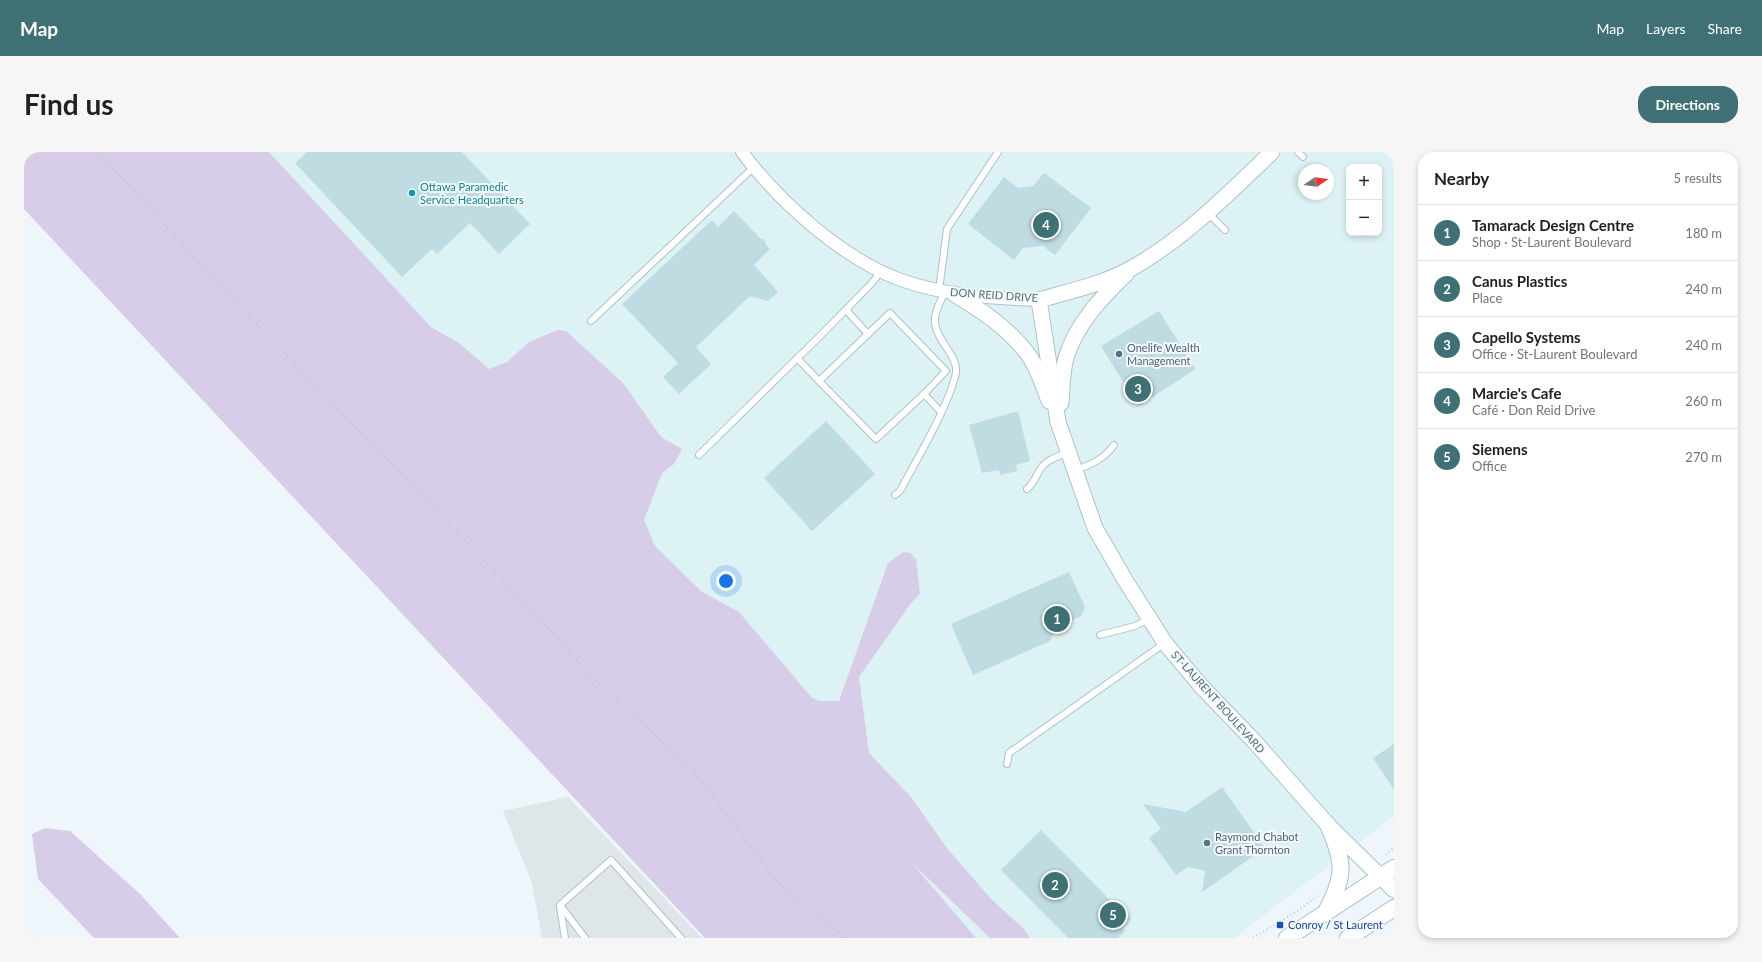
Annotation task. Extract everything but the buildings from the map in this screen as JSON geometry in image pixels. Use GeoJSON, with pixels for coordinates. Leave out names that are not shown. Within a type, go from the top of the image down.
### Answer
{"type":"FeatureCollection","features":[{"type":"Feature","properties":{"kind":"main road"},"geometry":{"type":"LineString","coordinates":[[1325,914],[1337,891],[1341,866],[1337,844],[1328,825]]}},
{"type":"Feature","properties":{"kind":"main road"},"geometry":{"type":"LineString","coordinates":[[1287,938],[1380,877],[1390,861]]}},
{"type":"Feature","properties":{"kind":"main road"},"geometry":{"type":"LineString","coordinates":[[1348,938],[1394,908]]}},
{"type":"Feature","properties":{"kind":"street","name":"DON REID DRIVE"},"geometry":{"type":"LineString","coordinates":[[742,152],[776,192],[832,242],[881,271],[901,280],[946,292],[1039,300],[1086,286],[1131,268],[1180,237],[1272,152]]}},
{"type":"Feature","properties":{"kind":"street"},"geometry":{"type":"LineString","coordinates":[[1058,422],[1066,358],[1078,332],[1099,300],[1131,268]]}},
{"type":"Feature","properties":{"kind":"street"},"geometry":{"type":"LineString","coordinates":[[946,292],[987,314],[1014,338],[1028,354],[1058,422]]}},
{"type":"Feature","properties":{"kind":"street","name":"ST-LAURENT BOULEVARD"},"geometry":{"type":"LineString","coordinates":[[1039,300],[1058,422],[1095,528],[1125,580],[1165,643],[1201,686],[1254,741],[1328,825],[1394,890]]}},
{"type":"Feature","properties":{"kind":"lane"},"geometry":{"type":"LineString","coordinates":[[895,495],[900,491],[945,404],[956,369],[953,356],[937,334],[934,326],[934,319],[938,304],[946,292],[947,229],[952,219],[998,152]]}},
{"type":"Feature","properties":{"kind":"lane"},"geometry":{"type":"LineString","coordinates":[[591,320],[754,167]]}},
{"type":"Feature","properties":{"kind":"lane"},"geometry":{"type":"LineString","coordinates":[[1208,212],[1225,230]]}},
{"type":"Feature","properties":{"kind":"lane"},"geometry":{"type":"LineString","coordinates":[[699,455],[846,310],[872,283],[881,271]]}},
{"type":"Feature","properties":{"kind":"lane"},"geometry":{"type":"LineString","coordinates":[[846,310],[868,334]]}},
{"type":"Feature","properties":{"kind":"lane"},"geometry":{"type":"LineString","coordinates":[[797,358],[819,381],[876,439],[946,371],[890,313],[819,381]]}},
{"type":"Feature","properties":{"kind":"lane"},"geometry":{"type":"LineString","coordinates":[[924,394],[941,412]]}},
{"type":"Feature","properties":{"kind":"lane"},"geometry":{"type":"LineString","coordinates":[[1075,470],[1096,462],[1106,455],[1114,445]]}},
{"type":"Feature","properties":{"kind":"lane"},"geometry":{"type":"LineString","coordinates":[[1027,488],[1034,484],[1041,468],[1047,462],[1069,452]]}},
{"type":"Feature","properties":{"kind":"lane"},"geometry":{"type":"LineString","coordinates":[[1100,635],[1135,626],[1149,618]]}},
{"type":"Feature","properties":{"kind":"lane"},"geometry":{"type":"LineString","coordinates":[[1007,764],[1009,753],[1165,643]]}},
{"type":"Feature","properties":{"kind":"lane"},"geometry":{"type":"LineString","coordinates":[[560,905],[611,860],[680,938]]}},
{"type":"Feature","properties":{"kind":"lane"},"geometry":{"type":"LineString","coordinates":[[560,905],[565,938]]}},
{"type":"Feature","properties":{"kind":"lane"},"geometry":{"type":"LineString","coordinates":[[560,905],[585,938]]}},
{"type":"Feature","properties":{"kind":"path"},"geometry":{"type":"LineString","coordinates":[[95,152],[123,179],[242,309],[524,602],[591,676],[694,771],[781,886],[846,938]]}},
{"type":"Feature","properties":{"kind":"path"},"geometry":{"type":"LineString","coordinates":[[1390,861],[1394,847]]}},
{"type":"Feature","properties":{"kind":"path"},"geometry":{"type":"LineString","coordinates":[[1253,938],[1300,909],[1321,893]]}},
{"type":"Feature","properties":{"kind":"shaded area"},"geometry":{"type":"Polygon","coordinates":[[[24,152],[269,152],[431,327],[459,343],[489,369],[507,362],[529,342],[558,330],[566,331],[624,384],[661,437],[682,449],[674,464],[662,473],[644,520],[655,546],[702,592],[739,612],[812,698],[819,701],[839,701],[888,563],[903,552],[910,553],[916,559],[920,594],[911,603],[859,677],[869,753],[911,797],[946,847],[991,899],[1024,929],[1030,938],[990,938],[911,862],[976,938],[705,938],[24,209],[24,152]]]}},
{"type":"Feature","properties":{"kind":"shaded area"},"geometry":{"type":"Polygon","coordinates":[[[260,152],[1394,152],[1394,816],[1234,938],[972,938],[260,152]]]}},
{"type":"Feature","properties":{"kind":"shaded area"},"geometry":{"type":"Polygon","coordinates":[[[568,797],[702,938],[542,938],[532,883],[503,811],[568,797]]]}},
{"type":"Feature","properties":{"kind":"shaded area"},"geometry":{"type":"Polygon","coordinates":[[[45,828],[70,831],[140,894],[180,938],[94,938],[38,879],[32,834],[45,828]]]}},
{"type":"Feature","properties":{"kind":"place","name":"Ottawa Paramedic Service Headquarters"},"geometry":{"type":"Point","coordinates":[412,193]}},
{"type":"Feature","properties":{"kind":"place","name":"Marcie's Cafe"},"geometry":{"type":"Point","coordinates":[1046,225]}},
{"type":"Feature","properties":{"kind":"place","name":"Onelife Wealth Management"},"geometry":{"type":"Point","coordinates":[1119,354]}},
{"type":"Feature","properties":{"kind":"place","name":"Capello Systems"},"geometry":{"type":"Point","coordinates":[1138,389]}},
{"type":"Feature","properties":{"kind":"place","name":"Tamarack Design Centre"},"geometry":{"type":"Point","coordinates":[1057,619]}},
{"type":"Feature","properties":{"kind":"place","name":"Raymond Chabot Grant Thornton"},"geometry":{"type":"Point","coordinates":[1207,843]}},
{"type":"Feature","properties":{"kind":"place","name":"Canus Plastics"},"geometry":{"type":"Point","coordinates":[1055,885]}},
{"type":"Feature","properties":{"kind":"place","name":"Siemens"},"geometry":{"type":"Point","coordinates":[1113,915]}},
{"type":"Feature","properties":{"kind":"place","name":"Conroy / St Laurent"},"geometry":{"type":"Point","coordinates":[1280,925]}}]}
